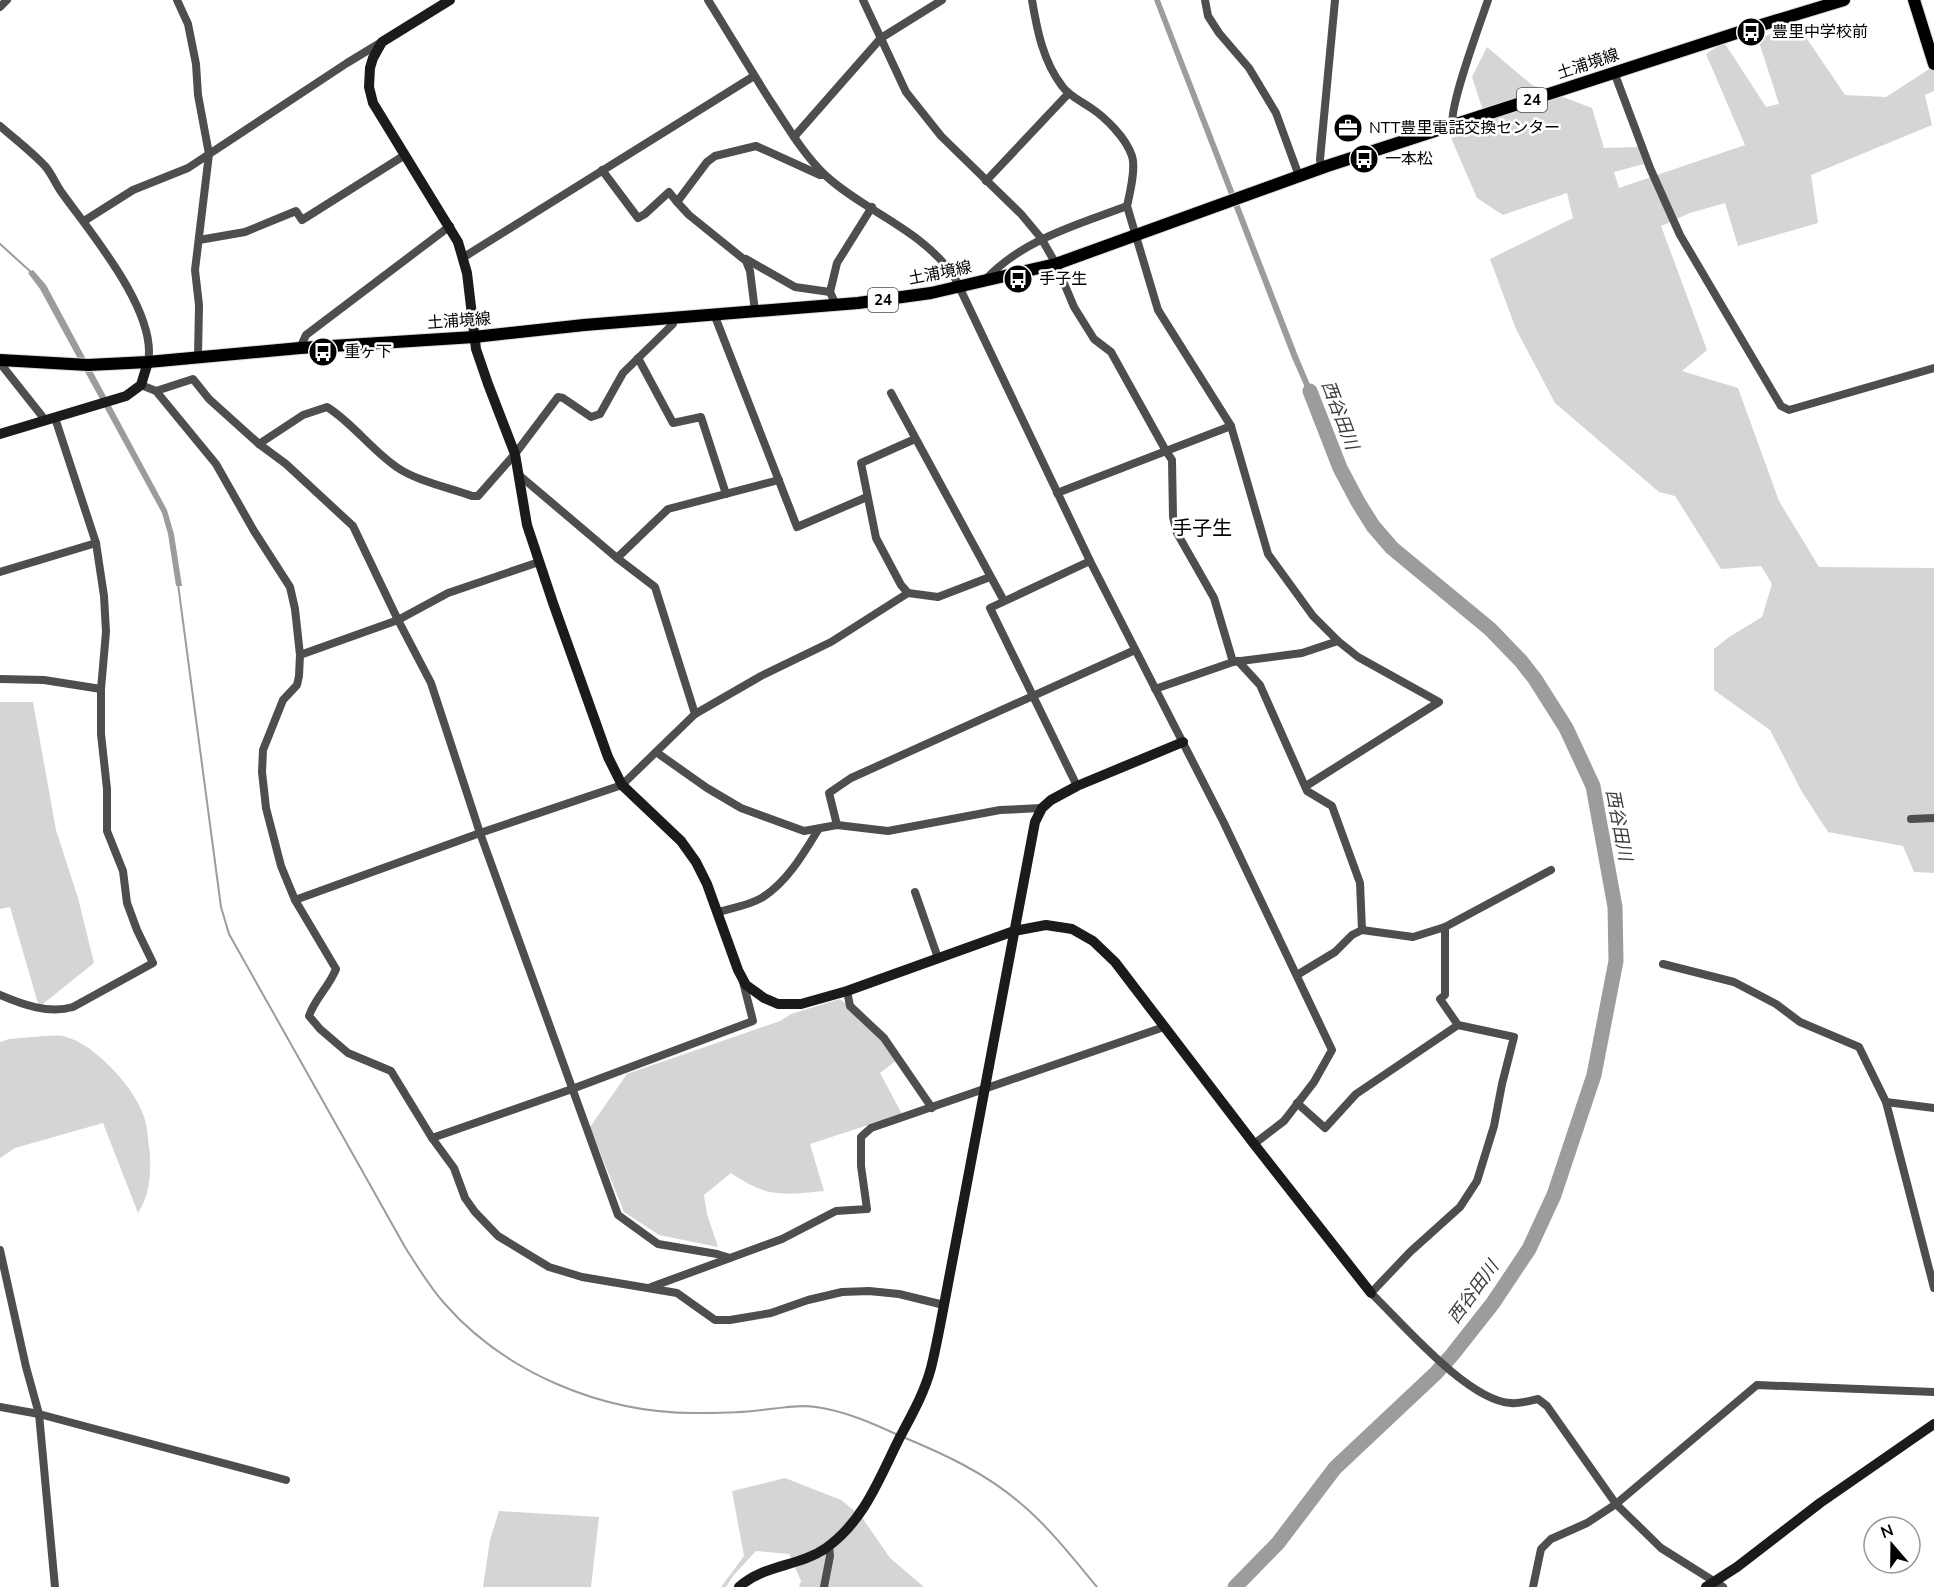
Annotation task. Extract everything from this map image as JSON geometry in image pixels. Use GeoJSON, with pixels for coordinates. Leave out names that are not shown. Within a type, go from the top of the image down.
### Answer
{"type":"FeatureCollection","features":[{"type":"Feature","properties":{"kind":"main road","name":"土浦境線"},"geometry":{"type":"LineString","coordinates":[[0,361],[74,364],[148,362],[836,305],[898,298],[959,287],[1056,264],[1299,176],[1453,127],[1820,3],[1844,0]]}},
{"type":"Feature","properties":{"kind":"main road"},"geometry":{"type":"LineString","coordinates":[[1914,0],[1934,64]]}},
{"type":"Feature","properties":{"kind":"street"},"geometry":{"type":"LineString","coordinates":[[0,7],[7,0]]}},
{"type":"Feature","properties":{"kind":"street"},"geometry":{"type":"LineString","coordinates":[[177,0],[188,24],[209,154],[195,270],[199,305],[198,357]]}},
{"type":"Feature","properties":{"kind":"street"},"geometry":{"type":"LineString","coordinates":[[84,221],[133,190],[188,168],[450,0]]}},
{"type":"Feature","properties":{"kind":"street"},"geometry":{"type":"LineString","coordinates":[[708,0],[794,137],[825,174],[836,185],[894,221],[930,250],[949,270],[1090,561],[1297,975],[1332,1050],[1314,1082],[1284,1121],[1254,1144]]}},
{"type":"Feature","properties":{"kind":"street"},"geometry":{"type":"LineString","coordinates":[[863,0],[906,92],[941,136],[1021,214],[1041,238],[1056,264],[1074,307],[1094,339],[1111,352],[1172,460],[1173,517],[1177,533],[1214,598],[1235,661],[1260,685],[1308,790],[1332,806],[1360,883],[1362,930]]}},
{"type":"Feature","properties":{"kind":"street"},"geometry":{"type":"LineString","coordinates":[[794,137],[880,38],[942,0]]}},
{"type":"Feature","properties":{"kind":"street"},"geometry":{"type":"LineString","coordinates":[[1032,0],[1039,39],[1061,85],[1068,94],[1093,109],[1109,124],[1122,138],[1133,158],[1131,190],[1127,206],[1158,310],[1232,426],[1268,554],[1313,616],[1338,641],[1358,657],[1439,702],[1306,786]]}},
{"type":"Feature","properties":{"kind":"street"},"geometry":{"type":"LineString","coordinates":[[1204,0],[1208,16],[1219,33],[1249,68],[1276,113],[1299,176]]}},
{"type":"Feature","properties":{"kind":"street"},"geometry":{"type":"LineString","coordinates":[[1321,169],[1320,159],[1335,0]]}},
{"type":"Feature","properties":{"kind":"street"},"geometry":{"type":"LineString","coordinates":[[1453,127],[1451,122],[1456,98],[1488,0]]}},
{"type":"Feature","properties":{"kind":"street"},"geometry":{"type":"LineString","coordinates":[[382,42],[372,58],[370,68],[369,87],[373,103],[450,226],[464,257],[474,336],[482,369],[515,454],[527,525],[539,562],[608,757],[622,785],[681,840],[696,862],[718,912],[742,978],[753,1021],[572,1089],[432,1138]]}},
{"type":"Feature","properties":{"kind":"street"},"geometry":{"type":"LineString","coordinates":[[1614,72],[1650,168],[1680,235],[1781,406],[1789,410],[1934,368]]}},
{"type":"Feature","properties":{"kind":"street"},"geometry":{"type":"LineString","coordinates":[[464,257],[754,76]]}},
{"type":"Feature","properties":{"kind":"street"},"geometry":{"type":"LineString","coordinates":[[986,181],[1068,94]]}},
{"type":"Feature","properties":{"kind":"street"},"geometry":{"type":"LineString","coordinates":[[0,126],[46,167],[84,221],[135,300],[150,345],[141,385],[126,396],[0,434]]}},
{"type":"Feature","properties":{"kind":"street"},"geometry":{"type":"LineString","coordinates":[[677,202],[707,162],[715,156],[756,146],[820,175],[825,174]]}},
{"type":"Feature","properties":{"kind":"street"},"geometry":{"type":"LineString","coordinates":[[199,240],[245,232],[296,211],[302,220],[405,155]]}},
{"type":"Feature","properties":{"kind":"street"},"geometry":{"type":"LineString","coordinates":[[602,170],[638,218],[669,192],[688,215],[743,257],[795,287],[830,292]]}},
{"type":"Feature","properties":{"kind":"street"},"geometry":{"type":"LineString","coordinates":[[984,281],[1016,253],[1041,238],[1127,206]]}},
{"type":"Feature","properties":{"kind":"street"},"geometry":{"type":"LineString","coordinates":[[836,305],[830,292],[837,263],[872,207]]}},
{"type":"Feature","properties":{"kind":"street"},"geometry":{"type":"LineString","coordinates":[[300,348],[306,335],[450,226]]}},
{"type":"Feature","properties":{"kind":"street"},"geometry":{"type":"LineString","coordinates":[[743,257],[750,271],[755,311]]}},
{"type":"Feature","properties":{"kind":"street"},"geometry":{"type":"LineString","coordinates":[[714,315],[797,527],[867,497]]}},
{"type":"Feature","properties":{"kind":"street"},"geometry":{"type":"LineString","coordinates":[[259,444],[303,415],[327,407],[399,469],[472,496],[478,496],[515,454],[558,397],[591,417],[600,414],[623,373],[673,324],[672,318]]}},
{"type":"Feature","properties":{"kind":"street"},"geometry":{"type":"LineString","coordinates":[[638,358],[673,423],[701,417],[726,494]]}},
{"type":"Feature","properties":{"kind":"street"},"geometry":{"type":"LineString","coordinates":[[0,361],[42,416],[49,420],[96,543],[104,596],[106,633],[100,734],[107,789],[107,831],[123,871],[127,903],[153,963],[66,1009],[51,1010],[16,1002],[0,995]]}},
{"type":"Feature","properties":{"kind":"street"},"geometry":{"type":"LineString","coordinates":[[156,391],[194,379],[209,399],[259,444],[286,464],[353,526],[431,682],[480,832],[618,1215],[658,1244],[730,1258]]}},
{"type":"Feature","properties":{"kind":"street"},"geometry":{"type":"LineString","coordinates":[[141,385],[156,391],[216,464],[254,531],[290,587],[300,656],[297,685],[284,700],[272,726],[263,750],[262,772],[271,834],[281,866],[295,900],[336,969],[333,978],[313,1004],[309,1016],[320,1029],[348,1053],[392,1071],[432,1138],[454,1168],[465,1198],[475,1212],[498,1236],[549,1267],[582,1277],[677,1293],[715,1320],[730,1320],[771,1313],[808,1300],[842,1292],[868,1291],[899,1294],[944,1305]]}},
{"type":"Feature","properties":{"kind":"street"},"geometry":{"type":"LineString","coordinates":[[891,393],[1004,601]]}},
{"type":"Feature","properties":{"kind":"street"},"geometry":{"type":"LineString","coordinates":[[1057,493],[1232,426]]}},
{"type":"Feature","properties":{"kind":"street"},"geometry":{"type":"LineString","coordinates":[[908,593],[901,585],[876,538],[861,463],[915,439]]}},
{"type":"Feature","properties":{"kind":"street"},"geometry":{"type":"LineString","coordinates":[[519,475],[616,558],[655,587],[695,714]]}},
{"type":"Feature","properties":{"kind":"street"},"geometry":{"type":"LineString","coordinates":[[616,558],[668,509],[779,480]]}},
{"type":"Feature","properties":{"kind":"street"},"geometry":{"type":"LineString","coordinates":[[0,572],[96,543]]}},
{"type":"Feature","properties":{"kind":"street"},"geometry":{"type":"LineString","coordinates":[[1077,786],[990,608],[1090,561]]}},
{"type":"Feature","properties":{"kind":"street"},"geometry":{"type":"LineString","coordinates":[[300,656],[398,620],[448,593],[539,562]]}},
{"type":"Feature","properties":{"kind":"street"},"geometry":{"type":"LineString","coordinates":[[295,900],[480,832],[622,785],[695,714],[761,676],[831,642],[908,593],[938,597],[990,577]]}},
{"type":"Feature","properties":{"kind":"street"},"geometry":{"type":"LineString","coordinates":[[1155,689],[1235,661],[1302,653],[1338,641]]}},
{"type":"Feature","properties":{"kind":"street"},"geometry":{"type":"LineString","coordinates":[[837,825],[829,794],[851,778],[1135,650]]}},
{"type":"Feature","properties":{"kind":"street"},"geometry":{"type":"LineString","coordinates":[[0,679],[44,680],[101,689]]}},
{"type":"Feature","properties":{"kind":"street"},"geometry":{"type":"LineString","coordinates":[[739,1587],[748,1579],[766,1570],[801,1560],[829,1546],[856,1520],[864,1509],[923,1392],[931,1369],[944,1305],[1035,822],[1042,808],[1051,800],[1077,786],[1182,742]]}},
{"type":"Feature","properties":{"kind":"street"},"geometry":{"type":"LineString","coordinates":[[656,752],[706,788],[741,808],[804,831],[837,825],[888,831],[1000,810],[1042,808]]}},
{"type":"Feature","properties":{"kind":"street"},"geometry":{"type":"LineString","coordinates":[[1911,819],[1934,818]]}},
{"type":"Feature","properties":{"kind":"street"},"geometry":{"type":"LineString","coordinates":[[718,912],[762,898],[780,882],[805,851],[818,830]]}},
{"type":"Feature","properties":{"kind":"street"},"geometry":{"type":"LineString","coordinates":[[1297,975],[1335,952],[1352,935],[1362,930],[1413,937],[1445,927],[1551,870]]}},
{"type":"Feature","properties":{"kind":"street"},"geometry":{"type":"LineString","coordinates":[[915,892],[938,958]]}},
{"type":"Feature","properties":{"kind":"street"},"geometry":{"type":"LineString","coordinates":[[742,978],[752,990],[764,998],[778,1004],[801,1004],[846,991],[1014,931],[1046,925],[1072,929],[1093,941],[1115,962],[1371,1293],[1452,1371],[1481,1393],[1492,1399],[1512,1404],[1538,1399],[1547,1406],[1616,1504],[1661,1548],[1714,1585],[1820,1503],[1934,1424]]}},
{"type":"Feature","properties":{"kind":"street"},"geometry":{"type":"LineString","coordinates":[[1371,1293],[1410,1252],[1460,1207],[1477,1181],[1494,1126],[1514,1037],[1458,1025],[1440,999],[1445,995],[1445,927]]}},
{"type":"Feature","properties":{"kind":"street"},"geometry":{"type":"LineString","coordinates":[[1663,964],[1734,982],[1776,1004],[1800,1022],[1859,1047],[1886,1102],[1934,1288]]}},
{"type":"Feature","properties":{"kind":"street"},"geometry":{"type":"LineString","coordinates":[[846,991],[850,1006],[884,1038],[932,1108]]}},
{"type":"Feature","properties":{"kind":"street"},"geometry":{"type":"LineString","coordinates":[[1297,1103],[1325,1128],[1356,1094],[1458,1025]]}},
{"type":"Feature","properties":{"kind":"street"},"geometry":{"type":"LineString","coordinates":[[649,1288],[782,1239],[836,1211],[867,1209],[861,1166],[861,1137],[871,1128],[1164,1027]]}},
{"type":"Feature","properties":{"kind":"street"},"geometry":{"type":"LineString","coordinates":[[1886,1102],[1934,1108]]}},
{"type":"Feature","properties":{"kind":"street"},"geometry":{"type":"LineString","coordinates":[[0,1250],[39,1414],[56,1587]]}},
{"type":"Feature","properties":{"kind":"street"},"geometry":{"type":"LineString","coordinates":[[1533,1587],[1541,1549],[1551,1539],[1587,1523],[1616,1504],[1757,1385],[1934,1392]]}},
{"type":"Feature","properties":{"kind":"street"},"geometry":{"type":"LineString","coordinates":[[0,1407],[39,1414],[286,1480]]}},
{"type":"Feature","properties":{"kind":"street"},"geometry":{"type":"LineString","coordinates":[[824,1587],[830,1556],[829,1546]]}},
{"type":"Feature","properties":{"kind":"shaded area"},"geometry":{"type":"Polygon","coordinates":[[[1154,0],[1160,0],[1320,408],[1315,410],[1292,358],[1154,0]]]}},
{"type":"Feature","properties":{"kind":"shaded area"},"geometry":{"type":"Polygon","coordinates":[[[1797,24],[1845,95],[1886,97],[1934,66],[1934,91],[1925,95],[1932,125],[1811,175],[1818,223],[1738,246],[1725,203],[1690,213],[1661,226],[1707,350],[1682,371],[1738,388],[1779,501],[1819,567],[1934,568],[1934,873],[1914,872],[1903,846],[1828,832],[1802,792],[1770,730],[1714,690],[1714,649],[1762,617],[1772,584],[1761,566],[1721,569],[1675,496],[1659,492],[1555,403],[1516,329],[1490,259],[1573,218],[1567,193],[1503,215],[1477,198],[1451,138],[1488,126],[1472,77],[1487,47],[1532,85],[1592,108],[1604,148],[1638,147],[1644,164],[1614,172],[1619,188],[1745,145],[1706,54],[1724,42],[1766,107],[1779,104],[1758,39],[1797,24]]]}},
{"type":"Feature","properties":{"kind":"shaded area"},"geometry":{"type":"Polygon","coordinates":[[[33,270],[46,285],[167,510],[174,534],[182,586],[176,586],[168,534],[162,513],[40,289],[28,273],[33,270]]]}},
{"type":"Feature","properties":{"kind":"shaded area"},"geometry":{"type":"Polygon","coordinates":[[[0,702],[33,702],[56,830],[78,898],[94,963],[39,1007],[10,907],[0,909],[0,702]]]}},
{"type":"Feature","properties":{"kind":"shaded area"},"geometry":{"type":"Polygon","coordinates":[[[840,999],[873,1025],[897,1060],[880,1073],[902,1114],[810,1144],[824,1191],[786,1194],[765,1191],[731,1173],[704,1195],[707,1214],[718,1247],[659,1235],[624,1212],[590,1127],[627,1074],[780,1021],[791,1014],[840,999]]]}},
{"type":"Feature","properties":{"kind":"shaded area"},"geometry":{"type":"Polygon","coordinates":[[[62,1036],[86,1046],[121,1079],[138,1103],[146,1124],[150,1178],[147,1193],[138,1213],[103,1123],[15,1148],[0,1158],[0,1042],[62,1036]]]}},
{"type":"Feature","properties":{"kind":"shaded area"},"geometry":{"type":"Polygon","coordinates":[[[785,1478],[841,1500],[861,1516],[890,1558],[924,1587],[799,1587],[801,1581],[789,1554],[756,1551],[726,1587],[721,1587],[744,1556],[732,1491],[785,1478]]]}},
{"type":"Feature","properties":{"kind":"shaded area"},"geometry":{"type":"Polygon","coordinates":[[[499,1511],[599,1517],[591,1587],[483,1587],[490,1540],[499,1511]]]}},
{"type":"Feature","properties":{"kind":"waterway"},"geometry":{"type":"LineString","coordinates":[[0,244],[31,272]]}},
{"type":"Feature","properties":{"kind":"waterway","name":"西谷田川"},"geometry":{"type":"LineString","coordinates":[[1235,1587],[1278,1543],[1335,1468],[1436,1373],[1452,1355],[1493,1303],[1529,1249],[1554,1195],[1594,1075],[1616,961],[1615,907],[1593,786],[1566,728],[1521,661],[1490,629],[1392,548],[1373,526],[1340,468],[1310,391]]}},
{"type":"Feature","properties":{"kind":"waterway"},"geometry":{"type":"LineString","coordinates":[[178,584],[221,907],[229,934],[405,1247],[444,1303],[468,1328],[496,1350],[526,1369],[591,1397],[625,1406],[694,1413],[808,1406],[848,1414],[898,1435]]}},
{"type":"Feature","properties":{"kind":"waterway"},"geometry":{"type":"LineString","coordinates":[[903,1437],[964,1465],[1006,1492],[1030,1511],[1097,1587]]}},
{"type":"Feature","properties":{"kind":"place","name":"豊里中学校前"},"geometry":{"type":"Point","coordinates":[1751,32]}},
{"type":"Feature","properties":{"kind":"place","name":"NTT豊里電話交換センター"},"geometry":{"type":"Point","coordinates":[1348,128]}},
{"type":"Feature","properties":{"kind":"place","name":"一本松"},"geometry":{"type":"Point","coordinates":[1364,159]}},
{"type":"Feature","properties":{"kind":"place","name":"手子生"},"geometry":{"type":"Point","coordinates":[1018,279]}},
{"type":"Feature","properties":{"kind":"place","name":"重ヶ下"},"geometry":{"type":"Point","coordinates":[323,352]}},
{"type":"Feature","properties":{"kind":"district","name":"手子生"},"geometry":{"type":"Point","coordinates":[1202,528]}}]}
